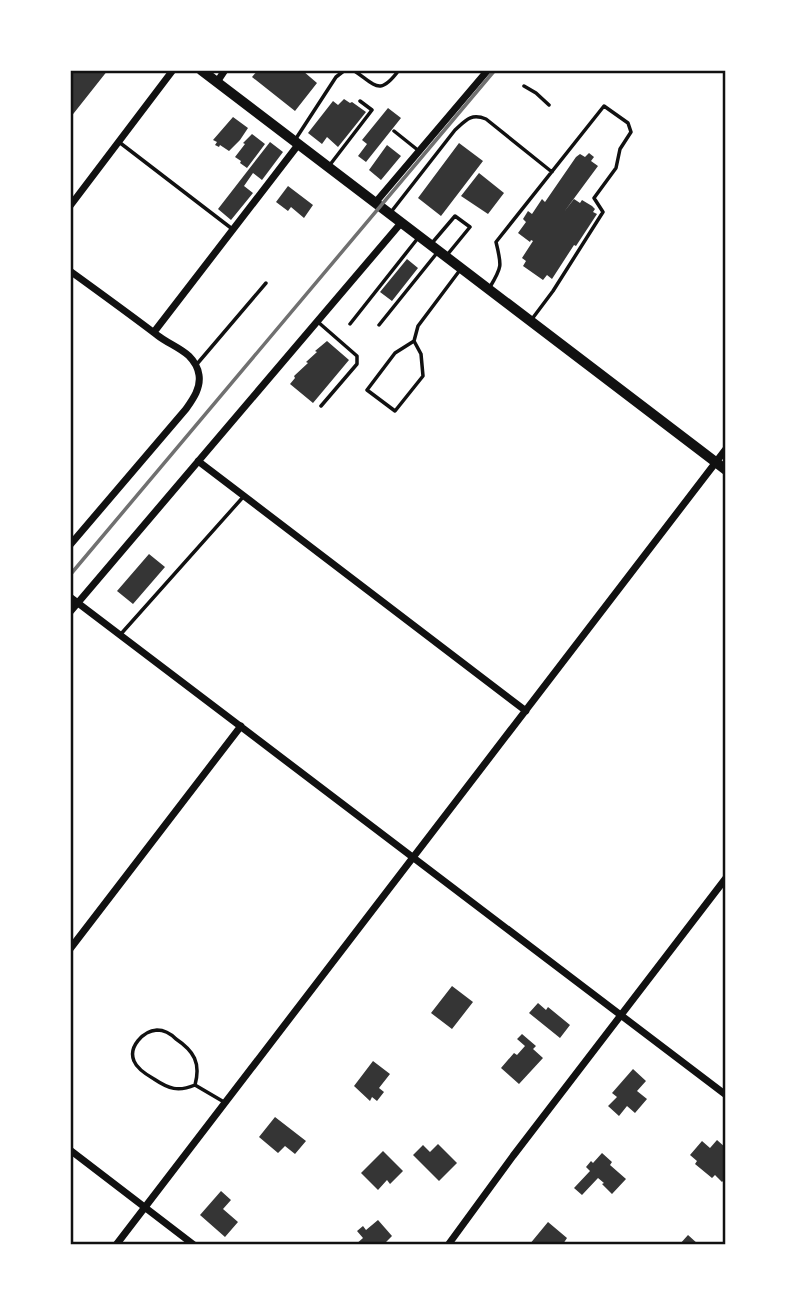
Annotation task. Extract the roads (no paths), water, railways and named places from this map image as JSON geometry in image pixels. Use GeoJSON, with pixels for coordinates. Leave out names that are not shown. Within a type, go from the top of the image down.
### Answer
{"type":"FeatureCollection","features":[{"type":"Feature","properties":{"kind":"main road"},"geometry":{"type":"LineString","coordinates":[[201,70],[726,470]]}},
{"type":"Feature","properties":{"kind":"street"},"geometry":{"type":"LineString","coordinates":[[70,206],[173,70]]}},
{"type":"Feature","properties":{"kind":"street"},"geometry":{"type":"LineString","coordinates":[[217,82],[225,70]]}},
{"type":"Feature","properties":{"kind":"street"},"geometry":{"type":"LineString","coordinates":[[375,202],[488,70]]}},
{"type":"Feature","properties":{"kind":"street"},"geometry":{"type":"LineString","coordinates":[[154,332],[296,143]]}},
{"type":"Feature","properties":{"kind":"street"},"geometry":{"type":"LineString","coordinates":[[70,612],[401,223]]}},
{"type":"Feature","properties":{"kind":"street"},"geometry":{"type":"LineString","coordinates":[[70,271],[191,358],[199,376],[195,397],[186,409],[70,545]]}},
{"type":"Feature","properties":{"kind":"street"},"geometry":{"type":"LineString","coordinates":[[116,1245],[726,449]]}},
{"type":"Feature","properties":{"kind":"street"},"geometry":{"type":"LineString","coordinates":[[198,461],[526,711]]}},
{"type":"Feature","properties":{"kind":"street"},"geometry":{"type":"LineString","coordinates":[[70,597],[726,1095]]}},
{"type":"Feature","properties":{"kind":"street"},"geometry":{"type":"LineString","coordinates":[[70,949],[241,726]]}},
{"type":"Feature","properties":{"kind":"street"},"geometry":{"type":"LineString","coordinates":[[448,1245],[726,878]]}},
{"type":"Feature","properties":{"kind":"street"},"geometry":{"type":"LineString","coordinates":[[70,1150],[194,1245]]}},
{"type":"Feature","properties":{"kind":"lane"},"geometry":{"type":"LineString","coordinates":[[296,143],[336,77],[345,70]]}},
{"type":"Feature","properties":{"kind":"lane"},"geometry":{"type":"LineString","coordinates":[[353,70],[373,85],[383,86],[388,84],[399,70]]}},
{"type":"Feature","properties":{"kind":"lane"},"geometry":{"type":"LineString","coordinates":[[524,86],[549,105]]}},
{"type":"Feature","properties":{"kind":"lane"},"geometry":{"type":"LineString","coordinates":[[328,167],[372,110],[360,100]]}},
{"type":"Feature","properties":{"kind":"lane"},"geometry":{"type":"LineString","coordinates":[[488,289],[501,264],[496,242],[604,107],[628,123],[631,132],[620,149],[616,168],[594,198],[603,212],[553,291],[530,321]]}},
{"type":"Feature","properties":{"kind":"lane"},"geometry":{"type":"LineString","coordinates":[[389,213],[455,130],[468,119],[477,116],[486,119],[552,172]]}},
{"type":"Feature","properties":{"kind":"lane"},"geometry":{"type":"LineString","coordinates":[[394,131],[419,151]]}},
{"type":"Feature","properties":{"kind":"lane"},"geometry":{"type":"LineString","coordinates":[[119,142],[233,230]]}},
{"type":"Feature","properties":{"kind":"lane"},"geometry":{"type":"LineString","coordinates":[[379,325],[438,251],[455,216],[470,227],[438,251]]}},
{"type":"Feature","properties":{"kind":"lane"},"geometry":{"type":"LineString","coordinates":[[349,324],[420,237]]}},
{"type":"Feature","properties":{"kind":"lane"},"geometry":{"type":"LineString","coordinates":[[414,341],[421,354],[423,376],[395,411],[367,390],[396,353],[414,341],[418,326],[461,269]]}},
{"type":"Feature","properties":{"kind":"lane"},"geometry":{"type":"LineString","coordinates":[[196,366],[266,283]]}},
{"type":"Feature","properties":{"kind":"lane"},"geometry":{"type":"LineString","coordinates":[[318,322],[357,356],[358,364],[321,406]]}},
{"type":"Feature","properties":{"kind":"lane"},"geometry":{"type":"LineString","coordinates":[[120,635],[244,496]]}},
{"type":"Feature","properties":{"kind":"lane"},"geometry":{"type":"LineString","coordinates":[[160,1030],[187,1046],[196,1060],[198,1073],[195,1085],[183,1090],[177,1089],[163,1085],[146,1074],[135,1063],[132,1053],[138,1041],[148,1032],[160,1030]]}},
{"type":"Feature","properties":{"kind":"lane"},"geometry":{"type":"LineString","coordinates":[[195,1085],[226,1104]]}},
{"type":"Feature","properties":{"kind":"railway"},"geometry":{"type":"LineString","coordinates":[[70,575],[495,70]]}}]}
